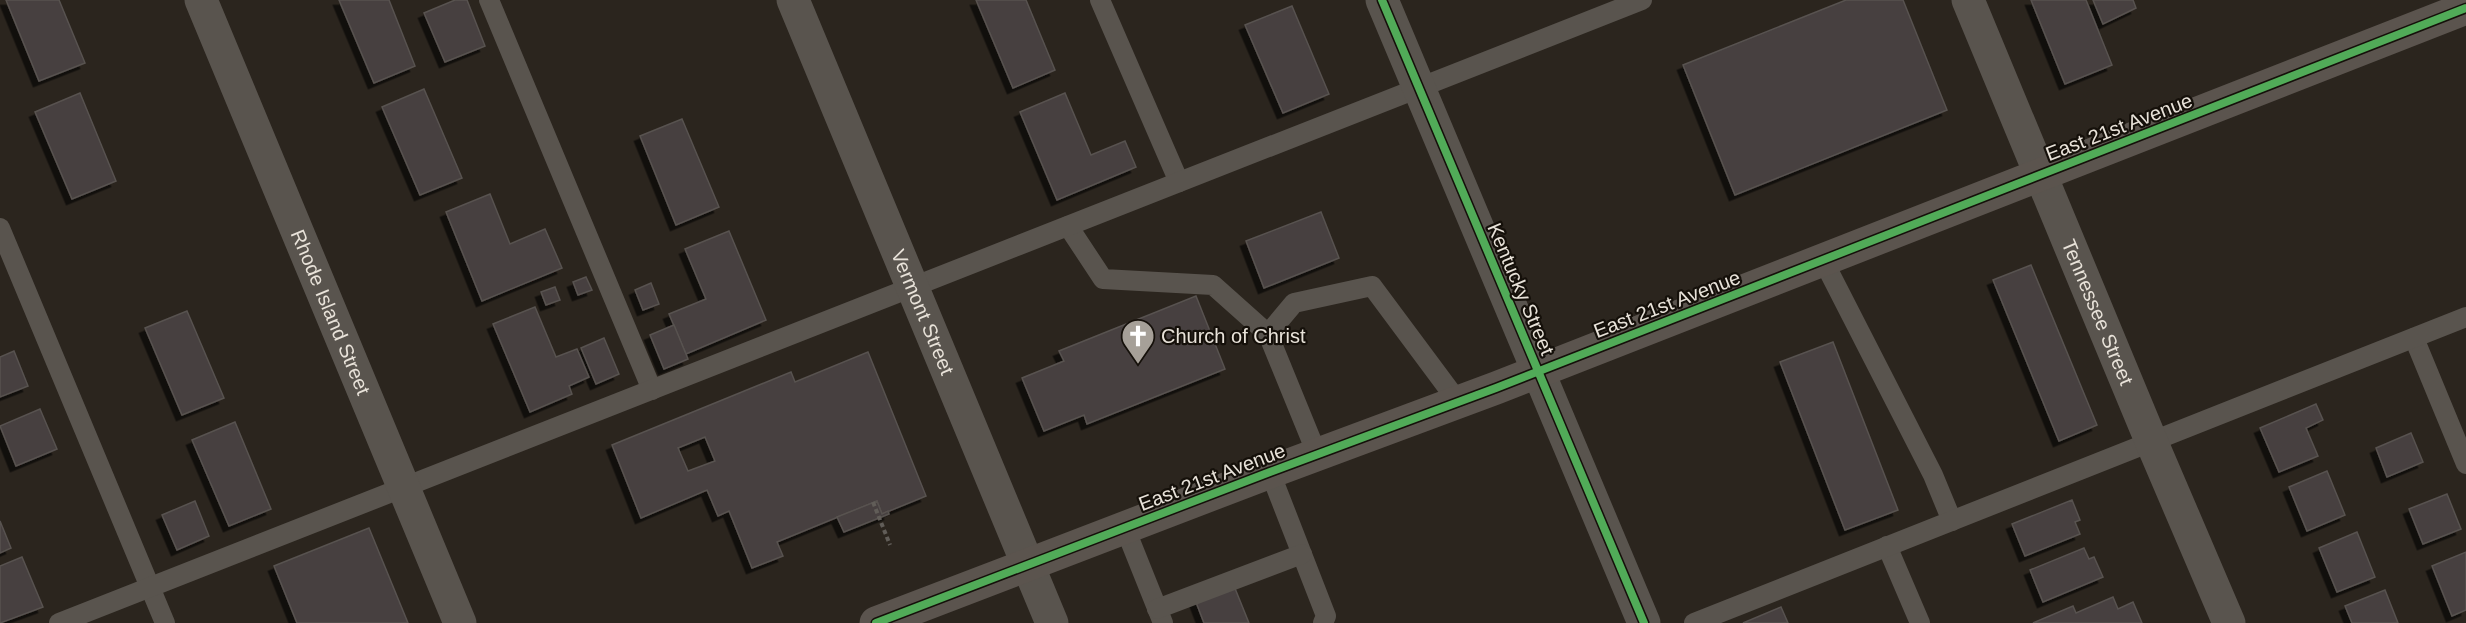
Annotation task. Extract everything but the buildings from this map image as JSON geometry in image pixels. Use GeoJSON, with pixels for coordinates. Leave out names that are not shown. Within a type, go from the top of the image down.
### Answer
{"type":"FeatureCollection","features":[{"type":"Feature","properties":{"kind":"street","name":"Rhode Island Street"},"geometry":{"type":"LineString","coordinates":[[201,0],[460,623]]}},
{"type":"Feature","properties":{"kind":"street","name":"Vermont Street"},"geometry":{"type":"LineString","coordinates":[[793,0],[1052,623]]}},
{"type":"Feature","properties":{"kind":"street","name":"Kentucky Street"},"geometry":{"type":"LineString","coordinates":[[1382,0],[1644,623]]}},
{"type":"Feature","properties":{"kind":"street","name":"Tennessee Street"},"geometry":{"type":"LineString","coordinates":[[1968,0],[2229,623]]}},
{"type":"Feature","properties":{"kind":"street","name":"East 21st Avenue"},"geometry":{"type":"LineString","coordinates":[[876,623],[1317,454],[1458,403],[2466,8]]}},
{"type":"Feature","properties":{"kind":"lane"},"geometry":{"type":"LineString","coordinates":[[489,0],[652,390]]}},
{"type":"Feature","properties":{"kind":"lane"},"geometry":{"type":"LineString","coordinates":[[1100,0],[1179,182]]}},
{"type":"Feature","properties":{"kind":"lane"},"geometry":{"type":"LineString","coordinates":[[59,623],[1642,0]]}},
{"type":"Feature","properties":{"kind":"lane"},"geometry":{"type":"LineString","coordinates":[[1068,226],[1103,279],[1213,285],[1268,334],[1317,454]]}},
{"type":"Feature","properties":{"kind":"lane"},"geometry":{"type":"LineString","coordinates":[[0,228],[165,623]]}},
{"type":"Feature","properties":{"kind":"lane"},"geometry":{"type":"LineString","coordinates":[[1823,260],[1933,475],[1952,521]]}},
{"type":"Feature","properties":{"kind":"lane"},"geometry":{"type":"LineString","coordinates":[[1268,334],[1294,303],[1372,286],[1458,403]]}},
{"type":"Feature","properties":{"kind":"lane"},"geometry":{"type":"LineString","coordinates":[[1694,623],[2466,317]]}},
{"type":"Feature","properties":{"kind":"lane"},"geometry":{"type":"LineString","coordinates":[[2414,338],[2466,464]]}},
{"type":"Feature","properties":{"kind":"lane"},"geometry":{"type":"LineString","coordinates":[[1270,472],[1326,616],[1323,623]]}},
{"type":"Feature","properties":{"kind":"lane"},"geometry":{"type":"LineString","coordinates":[[1125,528],[1160,616],[1302,554]]}},
{"type":"Feature","properties":{"kind":"lane"},"geometry":{"type":"LineString","coordinates":[[1887,546],[1920,623]]}},
{"type":"Feature","properties":{"kind":"path"},"geometry":{"type":"LineString","coordinates":[[873,502],[890,545]]}},
{"type":"Feature","properties":{"kind":"cycle path"},"geometry":{"type":"LineString","coordinates":[[1382,0],[1644,623]]}},
{"type":"Feature","properties":{"kind":"cycle path"},"geometry":{"type":"LineString","coordinates":[[876,623],[1496,388],[2466,8]]}},
{"type":"Feature","properties":{"kind":"place","name":"Church of Christ"},"geometry":{"type":"Point","coordinates":[1138,365]}}]}
